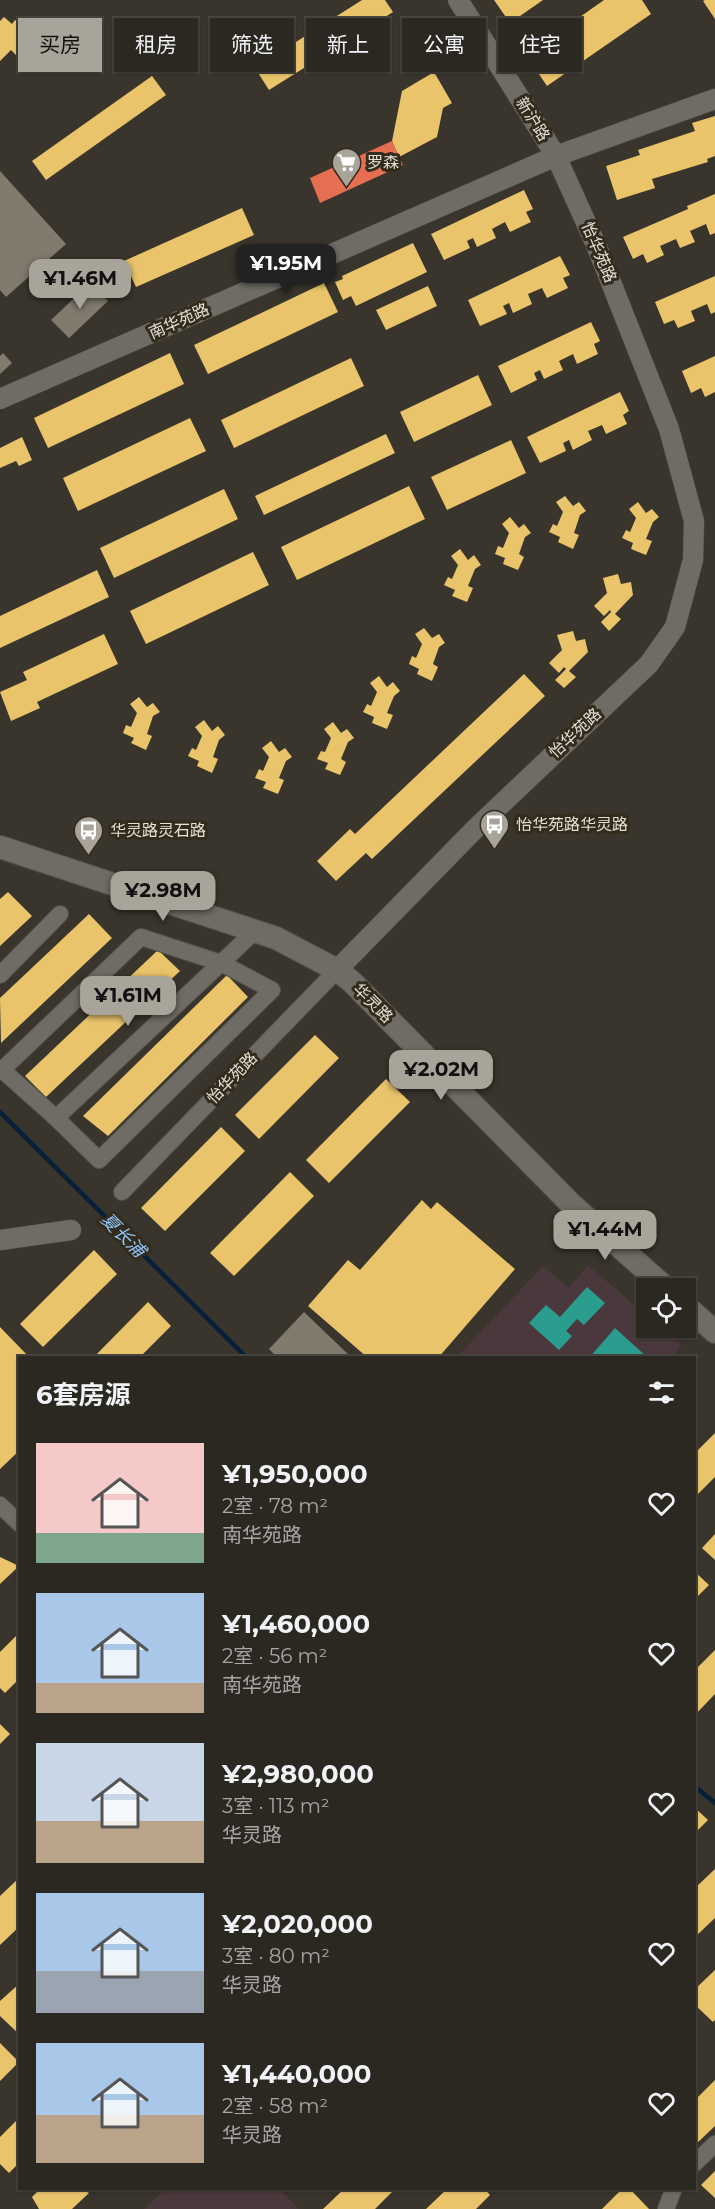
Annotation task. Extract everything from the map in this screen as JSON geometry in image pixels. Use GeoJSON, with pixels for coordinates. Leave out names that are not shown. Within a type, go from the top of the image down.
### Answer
{"type":"FeatureCollection","features":[{"type":"Feature","properties":{"kind":"main road","name":"华灵路"},"geometry":{"type":"LineString","coordinates":[[0,847],[276,938],[337,970],[351,981],[571,1204],[655,1278]]}},
{"type":"Feature","properties":{"kind":"main road"},"geometry":{"type":"LineString","coordinates":[[696,1315],[715,1332]]}},
{"type":"Feature","properties":{"kind":"street","name":"新沪路"},"geometry":{"type":"LineString","coordinates":[[458,0],[556,156],[715,99]]}},
{"type":"Feature","properties":{"kind":"street","name":"南华苑路"},"geometry":{"type":"LineString","coordinates":[[0,399],[556,156]]}},
{"type":"Feature","properties":{"kind":"street","name":"怡华苑路"},"geometry":{"type":"LineString","coordinates":[[122,1192],[475,829],[649,664],[675,627],[693,560],[694,521],[669,429],[597,247],[556,156]]}},
{"type":"Feature","properties":{"kind":"street"},"geometry":{"type":"LineString","coordinates":[[0,975],[60,914]]}},
{"type":"Feature","properties":{"kind":"street"},"geometry":{"type":"LineString","coordinates":[[56,1118],[255,931]]}},
{"type":"Feature","properties":{"kind":"street"},"geometry":{"type":"LineString","coordinates":[[141,937],[221,963],[272,990],[99,1160],[1,1069],[141,937]]}},
{"type":"Feature","properties":{"kind":"street"},"geometry":{"type":"LineString","coordinates":[[0,1240],[71,1230]]}},
{"type":"Feature","properties":{"kind":"street"},"geometry":{"type":"LineString","coordinates":[[0,1505],[18,1522]]}},
{"type":"Feature","properties":{"kind":"street"},"geometry":{"type":"LineString","coordinates":[[696,2162],[715,2144]]}},
{"type":"Feature","properties":{"kind":"street"},"geometry":{"type":"LineString","coordinates":[[666,2209],[673,2190]]}},
{"type":"Feature","properties":{"kind":"shaded area"},"geometry":{"type":"Polygon","coordinates":[[[588,1265],[636,1306],[636,1338],[674,1338],[682,1345],[673,1356],[458,1356],[543,1266],[569,1288],[588,1265]]]}},
{"type":"Feature","properties":{"kind":"shaded area"},"geometry":{"type":"Polygon","coordinates":[[[164,2190],[280,2190],[299,2209],[144,2209],[164,2190]]]}},
{"type":"Feature","properties":{"kind":"building: 住宅"},"geometry":{"type":"Polygon","coordinates":[[[362,0],[385,0],[393,12],[383,18],[334,18],[362,0]]]}},
{"type":"Feature","properties":{"kind":"building: 住宅"},"geometry":{"type":"Polygon","coordinates":[[[494,0],[543,0],[517,18],[507,18],[494,0]]]}},
{"type":"Feature","properties":{"kind":"building: 住宅"},"geometry":{"type":"Polygon","coordinates":[[[604,0],[642,0],[651,14],[582,62],[582,18],[578,18],[604,0]]]}},
{"type":"Feature","properties":{"kind":"building: 住宅"},"geometry":{"type":"Polygon","coordinates":[[[715,0],[715,19],[703,1],[715,0]]]}},
{"type":"Feature","properties":{"kind":"building: 住宅"},"geometry":{"type":"Polygon","coordinates":[[[4,17],[12,24],[15,20],[18,23],[18,53],[16,55],[11,50],[0,61],[0,21],[4,17]]]}},
{"type":"Feature","properties":{"kind":"building: 住宅"},"geometry":{"type":"Polygon","coordinates":[[[306,36],[306,67],[269,90],[258,72],[294,72],[294,43],[306,36]]]}},
{"type":"Feature","properties":{"kind":"building: 住宅"},"geometry":{"type":"Polygon","coordinates":[[[434,72],[452,103],[443,108],[437,137],[399,157],[392,141],[402,91],[434,72]]]}},
{"type":"Feature","properties":{"kind":"building: 住宅"},"geometry":{"type":"Polygon","coordinates":[[[538,72],[567,72],[547,86],[538,72]]]}},
{"type":"Feature","properties":{"kind":"building: 住宅"},"geometry":{"type":"Polygon","coordinates":[[[152,76],[166,95],[46,180],[32,161],[152,76]]]}},
{"type":"Feature","properties":{"kind":"building: 住宅"},"geometry":{"type":"Polygon","coordinates":[[[715,116],[715,156],[707,159],[708,162],[652,179],[655,188],[617,200],[606,166],[640,155],[638,150],[695,131],[692,123],[715,116]]]}},
{"type":"Feature","properties":{"kind":"building: 住宅"},"geometry":{"type":"Polygon","coordinates":[[[524,190],[533,209],[526,212],[531,222],[510,232],[505,222],[492,229],[496,238],[477,247],[473,238],[467,241],[470,248],[444,260],[431,234],[524,190]]]}},
{"type":"Feature","properties":{"kind":"building: 住宅"},"geometry":{"type":"Polygon","coordinates":[[[715,194],[715,233],[710,235],[706,224],[690,231],[695,242],[680,248],[676,239],[660,246],[664,255],[647,263],[643,254],[633,259],[623,237],[688,209],[687,206],[715,194]]]}},
{"type":"Feature","properties":{"kind":"building: 住宅"},"geometry":{"type":"Polygon","coordinates":[[[242,208],[254,235],[136,287],[124,261],[242,208]]]}},
{"type":"Feature","properties":{"kind":"building: 住宅"},"geometry":{"type":"Polygon","coordinates":[[[413,243],[427,272],[356,306],[351,296],[343,300],[335,282],[343,279],[342,276],[413,243]]]}},
{"type":"Feature","properties":{"kind":"building: 住宅"},"geometry":{"type":"Polygon","coordinates":[[[560,256],[570,275],[563,278],[568,288],[547,298],[542,288],[528,294],[532,304],[513,313],[509,303],[503,306],[507,314],[480,326],[468,300],[560,256]]]}},
{"type":"Feature","properties":{"kind":"building: 住宅"},"geometry":{"type":"Polygon","coordinates":[[[715,276],[715,312],[711,314],[707,304],[691,311],[695,321],[678,328],[674,320],[664,324],[655,302],[715,276]]]}},
{"type":"Feature","properties":{"kind":"building: 住宅"},"geometry":{"type":"Polygon","coordinates":[[[324,283],[338,312],[208,374],[194,345],[324,283]]]}},
{"type":"Feature","properties":{"kind":"building: 住宅"},"geometry":{"type":"Polygon","coordinates":[[[428,286],[437,306],[386,330],[376,310],[428,286]]]}},
{"type":"Feature","properties":{"kind":"building: 住宅"},"geometry":{"type":"Polygon","coordinates":[[[591,322],[600,341],[594,344],[598,354],[577,364],[573,354],[559,361],[563,370],[544,379],[540,370],[534,373],[537,380],[511,393],[498,366],[591,322]]]}},
{"type":"Feature","properties":{"kind":"building: 住宅"},"geometry":{"type":"Polygon","coordinates":[[[170,353],[184,384],[48,448],[34,418],[170,353]]]}},
{"type":"Feature","properties":{"kind":"building: 住宅"},"geometry":{"type":"Polygon","coordinates":[[[715,356],[715,392],[705,397],[701,388],[691,393],[682,371],[715,356]]]}},
{"type":"Feature","properties":{"kind":"building: 住宅"},"geometry":{"type":"Polygon","coordinates":[[[351,358],[364,386],[234,448],[221,420],[351,358]]]}},
{"type":"Feature","properties":{"kind":"building: 住宅"},"geometry":{"type":"Polygon","coordinates":[[[478,375],[492,405],[414,442],[400,412],[478,375]]]}},
{"type":"Feature","properties":{"kind":"building: 住宅"},"geometry":{"type":"Polygon","coordinates":[[[620,392],[629,411],[623,415],[627,424],[606,434],[602,425],[588,431],[592,440],[573,450],[569,440],[563,443],[566,451],[540,463],[527,437],[620,392]]]}},
{"type":"Feature","properties":{"kind":"building: 住宅"},"geometry":{"type":"Polygon","coordinates":[[[190,418],[206,451],[78,511],[63,478],[190,418]]]}},
{"type":"Feature","properties":{"kind":"building: 住宅"},"geometry":{"type":"Polygon","coordinates":[[[386,434],[395,453],[264,515],[255,496],[386,434]]]}},
{"type":"Feature","properties":{"kind":"building: 住宅"},"geometry":{"type":"Polygon","coordinates":[[[22,437],[32,460],[19,466],[16,461],[0,468],[0,448],[22,437]]]}},
{"type":"Feature","properties":{"kind":"building: 住宅"},"geometry":{"type":"Polygon","coordinates":[[[511,440],[526,473],[447,510],[431,477],[511,440]]]}},
{"type":"Feature","properties":{"kind":"building: 住宅"},"geometry":{"type":"Polygon","coordinates":[[[409,486],[425,519],[297,580],[281,547],[409,486]]]}},
{"type":"Feature","properties":{"kind":"building: 住宅"},"geometry":{"type":"Polygon","coordinates":[[[224,489],[238,519],[114,578],[100,548],[224,489]]]}},
{"type":"Feature","properties":{"kind":"building: 住宅"},"geometry":{"type":"Polygon","coordinates":[[[565,496],[573,506],[579,502],[586,511],[580,515],[574,533],[579,535],[573,549],[558,542],[560,537],[549,532],[553,524],[557,526],[563,512],[556,502],[565,496]]]}},
{"type":"Feature","properties":{"kind":"building: 住宅"},"geometry":{"type":"Polygon","coordinates":[[[638,502],[646,513],[652,509],[659,517],[653,522],[646,539],[652,541],[646,555],[631,549],[633,543],[622,538],[626,530],[630,532],[636,518],[629,509],[638,502]]]}},
{"type":"Feature","properties":{"kind":"building: 住宅"},"geometry":{"type":"Polygon","coordinates":[[[510,517],[519,528],[524,524],[531,533],[525,537],[519,554],[524,557],[518,570],[503,564],[505,558],[495,554],[498,546],[503,548],[509,533],[502,524],[510,517]]]}},
{"type":"Feature","properties":{"kind":"building: 住宅"},"geometry":{"type":"Polygon","coordinates":[[[460,549],[468,560],[474,555],[481,565],[475,569],[468,586],[473,588],[467,602],[452,596],[455,590],[444,585],[448,577],[452,579],[458,565],[451,556],[460,549]]]}},
{"type":"Feature","properties":{"kind":"building: 住宅"},"geometry":{"type":"Polygon","coordinates":[[[253,552],[269,585],[146,644],[130,611],[253,552]]]}},
{"type":"Feature","properties":{"kind":"building: 住宅"},"geometry":{"type":"Polygon","coordinates":[[[97,570],[109,597],[0,648],[0,616],[97,570]]]}},
{"type":"Feature","properties":{"kind":"building: 住宅"},"geometry":{"type":"Polygon","coordinates":[[[618,574],[621,584],[631,582],[633,595],[615,614],[621,619],[609,631],[601,622],[611,612],[610,610],[604,616],[594,606],[607,593],[603,578],[618,574]]]}},
{"type":"Feature","properties":{"kind":"building: 住宅"},"geometry":{"type":"Polygon","coordinates":[[[424,628],[432,638],[439,634],[445,643],[439,647],[433,664],[438,667],[432,681],[417,674],[419,669],[409,664],[412,656],[416,658],[422,644],[415,634],[424,628]]]}},
{"type":"Feature","properties":{"kind":"building: 住宅"},"geometry":{"type":"Polygon","coordinates":[[[573,631],[576,641],[585,639],[588,652],[569,671],[576,677],[564,688],[555,680],[566,669],[564,667],[559,673],[549,663],[562,650],[557,635],[573,631]]]}},
{"type":"Feature","properties":{"kind":"building: 住宅"},"geometry":{"type":"Polygon","coordinates":[[[104,634],[118,664],[37,702],[40,708],[11,721],[0,692],[27,680],[23,672],[104,634]]]}},
{"type":"Feature","properties":{"kind":"building: 住宅"},"geometry":{"type":"Polygon","coordinates":[[[524,674],[545,696],[372,859],[366,853],[336,881],[317,861],[350,829],[355,834],[524,674]]]}},
{"type":"Feature","properties":{"kind":"building: 住宅"},"geometry":{"type":"Polygon","coordinates":[[[379,676],[387,687],[393,682],[400,691],[394,696],[387,713],[393,715],[387,729],[372,723],[374,717],[363,712],[367,704],[371,706],[377,692],[370,683],[379,676]]]}},
{"type":"Feature","properties":{"kind":"building: 住宅"},"geometry":{"type":"Polygon","coordinates":[[[139,697],[147,707],[153,703],[160,712],[153,716],[147,734],[152,736],[146,750],[131,743],[134,738],[123,733],[126,725],[131,727],[137,713],[130,704],[139,697]]]}},
{"type":"Feature","properties":{"kind":"building: 住宅"},"geometry":{"type":"Polygon","coordinates":[[[204,720],[212,731],[218,726],[225,735],[219,740],[213,757],[218,759],[212,773],[197,766],[199,761],[188,756],[192,748],[196,750],[202,736],[195,727],[204,720]]]}},
{"type":"Feature","properties":{"kind":"building: 住宅"},"geometry":{"type":"Polygon","coordinates":[[[333,722],[341,733],[347,729],[354,738],[348,742],[341,759],[346,762],[340,775],[325,769],[328,763],[317,759],[321,751],[325,752],[331,738],[324,729],[333,722]]]}},
{"type":"Feature","properties":{"kind":"building: 住宅"},"geometry":{"type":"Polygon","coordinates":[[[271,741],[279,752],[285,748],[292,757],[286,761],[279,778],[284,780],[278,794],[263,788],[266,782],[255,778],[259,769],[263,771],[269,757],[262,748],[271,741]]]}},
{"type":"Feature","properties":{"kind":"building: 住宅"},"geometry":{"type":"Polygon","coordinates":[[[8,892],[32,916],[0,946],[0,899],[8,892]]]}},
{"type":"Feature","properties":{"kind":"building: 住宅"},"geometry":{"type":"Polygon","coordinates":[[[89,914],[112,938],[1,1043],[0,998],[89,914]]]}},
{"type":"Feature","properties":{"kind":"building: 住宅"},"geometry":{"type":"Polygon","coordinates":[[[158,950],[180,971],[46,1097],[25,1076],[158,950]]]}},
{"type":"Feature","properties":{"kind":"building: 住宅"},"geometry":{"type":"Polygon","coordinates":[[[227,975],[248,997],[108,1136],[83,1116],[227,975]]]}},
{"type":"Feature","properties":{"kind":"building: 住宅"},"geometry":{"type":"Polygon","coordinates":[[[315,1035],[339,1058],[259,1139],[235,1115],[315,1035]]]}},
{"type":"Feature","properties":{"kind":"building: 住宅"},"geometry":{"type":"Polygon","coordinates":[[[386,1079],[410,1102],[329,1183],[306,1160],[386,1079]]]}},
{"type":"Feature","properties":{"kind":"building: 住宅"},"geometry":{"type":"Polygon","coordinates":[[[221,1127],[245,1151],[165,1231],[141,1208],[221,1127]]]}},
{"type":"Feature","properties":{"kind":"building: 住宅"},"geometry":{"type":"Polygon","coordinates":[[[290,1172],[314,1196],[234,1276],[210,1253],[290,1172]]]}},
{"type":"Feature","properties":{"kind":"building: 住宅"},"geometry":{"type":"Polygon","coordinates":[[[422,1200],[431,1209],[437,1202],[515,1269],[440,1356],[366,1356],[308,1306],[348,1260],[360,1270],[422,1200]]]}},
{"type":"Feature","properties":{"kind":"building: 住宅"},"geometry":{"type":"Polygon","coordinates":[[[94,1250],[117,1274],[43,1347],[20,1324],[94,1250]]]}},
{"type":"Feature","properties":{"kind":"building: 住宅"},"geometry":{"type":"Polygon","coordinates":[[[148,1302],[171,1326],[141,1356],[95,1356],[148,1302]]]}},
{"type":"Feature","properties":{"kind":"building: 住宅"},"geometry":{"type":"Polygon","coordinates":[[[0,1327],[28,1356],[18,1356],[18,1452],[0,1469],[0,1327]]]}},
{"type":"Feature","properties":{"kind":"building: 住宅"},"geometry":{"type":"Polygon","coordinates":[[[715,1433],[715,1477],[696,1496],[696,1452],[715,1433]]]}},
{"type":"Feature","properties":{"kind":"building: 住宅"},"geometry":{"type":"Polygon","coordinates":[[[715,1534],[715,1560],[702,1548],[715,1534]]]}},
{"type":"Feature","properties":{"kind":"building: 住宅"},"geometry":{"type":"Polygon","coordinates":[[[0,1557],[18,1567],[0,1584],[0,1557]]]}},
{"type":"Feature","properties":{"kind":"building: 住宅"},"geometry":{"type":"Polygon","coordinates":[[[696,1573],[709,1585],[696,1598],[696,1573]]]}},
{"type":"Feature","properties":{"kind":"building: 住宅"},"geometry":{"type":"Polygon","coordinates":[[[18,1634],[18,1680],[5,1693],[0,1688],[0,1652],[18,1634]]]}},
{"type":"Feature","properties":{"kind":"building: 住宅"},"geometry":{"type":"Polygon","coordinates":[[[715,1650],[715,1694],[696,1714],[696,1669],[715,1650]]]}},
{"type":"Feature","properties":{"kind":"building: 住宅"},"geometry":{"type":"Polygon","coordinates":[[[0,1724],[10,1734],[0,1744],[0,1724]]]}},
{"type":"Feature","properties":{"kind":"building: 住宅"},"geometry":{"type":"Polygon","coordinates":[[[696,1809],[708,1820],[696,1832],[696,1809]]]}},
{"type":"Feature","properties":{"kind":"building: 住宅"},"geometry":{"type":"Polygon","coordinates":[[[715,1869],[715,1918],[696,1936],[696,1887],[715,1869]]]}},
{"type":"Feature","properties":{"kind":"building: 住宅"},"geometry":{"type":"Polygon","coordinates":[[[18,1879],[18,1928],[0,1945],[0,1896],[18,1879]]]}},
{"type":"Feature","properties":{"kind":"building: 住宅"},"geometry":{"type":"Polygon","coordinates":[[[715,1970],[715,2020],[713,2022],[696,2006],[696,1988],[715,1970]]]}},
{"type":"Feature","properties":{"kind":"building: 住宅"},"geometry":{"type":"Polygon","coordinates":[[[18,1985],[18,2033],[0,2016],[0,2001],[18,1985]]]}},
{"type":"Feature","properties":{"kind":"building: 住宅"},"geometry":{"type":"Polygon","coordinates":[[[0,2043],[18,2063],[0,2081],[0,2043]]]}},
{"type":"Feature","properties":{"kind":"building: 住宅"},"geometry":{"type":"Polygon","coordinates":[[[715,2080],[715,2126],[696,2144],[696,2099],[715,2080]]]}},
{"type":"Feature","properties":{"kind":"building: 住宅"},"geometry":{"type":"Polygon","coordinates":[[[18,2119],[18,2164],[9,2173],[0,2164],[0,2137],[18,2119]]]}},
{"type":"Feature","properties":{"kind":"building: 住宅"},"geometry":{"type":"Polygon","coordinates":[[[715,2171],[715,2198],[701,2185],[715,2171]]]}},
{"type":"Feature","properties":{"kind":"building: 住宅"},"geometry":{"type":"Polygon","coordinates":[[[39,2190],[84,2190],[89,2193],[72,2209],[39,2209],[32,2197],[39,2190]]]}},
{"type":"Feature","properties":{"kind":"building: 住宅"},"geometry":{"type":"Polygon","coordinates":[[[343,2190],[394,2190],[375,2209],[323,2209],[343,2190]]]}},
{"type":"Feature","properties":{"kind":"building: 住宅"},"geometry":{"type":"Polygon","coordinates":[[[446,2190],[486,2190],[490,2195],[476,2209],[426,2209],[446,2190]]]}},
{"type":"Feature","properties":{"kind":"building: 住宅"},"geometry":{"type":"Polygon","coordinates":[[[621,2190],[631,2190],[649,2209],[602,2209],[621,2190]]]}},
{"type":"Feature","properties":{"kind":"building: 商业"},"geometry":{"type":"Polygon","coordinates":[[[392,141],[403,165],[320,203],[310,178],[392,141]]]}},
{"type":"Feature","properties":{"kind":"building: 学校"},"geometry":{"type":"Polygon","coordinates":[[[587,1287],[605,1303],[584,1325],[577,1319],[566,1331],[572,1336],[559,1350],[529,1323],[546,1305],[560,1317],[587,1287]]]}},
{"type":"Feature","properties":{"kind":"building: 学校"},"geometry":{"type":"Polygon","coordinates":[[[615,1328],[646,1356],[591,1356],[615,1328]]]}},
{"type":"Feature","properties":{"kind":"building: 其他"},"geometry":{"type":"Polygon","coordinates":[[[0,171],[66,244],[6,297],[0,290],[0,171]]]}},
{"type":"Feature","properties":{"kind":"building: 其他"},"geometry":{"type":"Polygon","coordinates":[[[90,283],[108,301],[69,338],[51,320],[90,283]]]}},
{"type":"Feature","properties":{"kind":"building: 其他"},"geometry":{"type":"Polygon","coordinates":[[[3,353],[12,363],[0,374],[0,356],[3,353]]]}},
{"type":"Feature","properties":{"kind":"building: 其他"},"geometry":{"type":"Polygon","coordinates":[[[304,1312],[350,1356],[276,1356],[269,1349],[304,1312]]]}},
{"type":"Feature","properties":{"kind":"waterway","name":"夏长浦"},"geometry":{"type":"LineString","coordinates":[[0,1112],[245,1356]]}},
{"type":"Feature","properties":{"kind":"waterway","name":"夏长浦"},"geometry":{"type":"LineString","coordinates":[[696,1788],[715,1803]]}},
{"type":"Feature","properties":{"kind":"place","name":"罗森"},"geometry":{"type":"Point","coordinates":[346,188]}},
{"type":"Feature","properties":{"kind":"place","name":"怡华苑路华灵路"},"geometry":{"type":"Point","coordinates":[495,850]}},
{"type":"Feature","properties":{"kind":"place","name":"华灵路灵石路"},"geometry":{"type":"Point","coordinates":[89,856]}}]}
